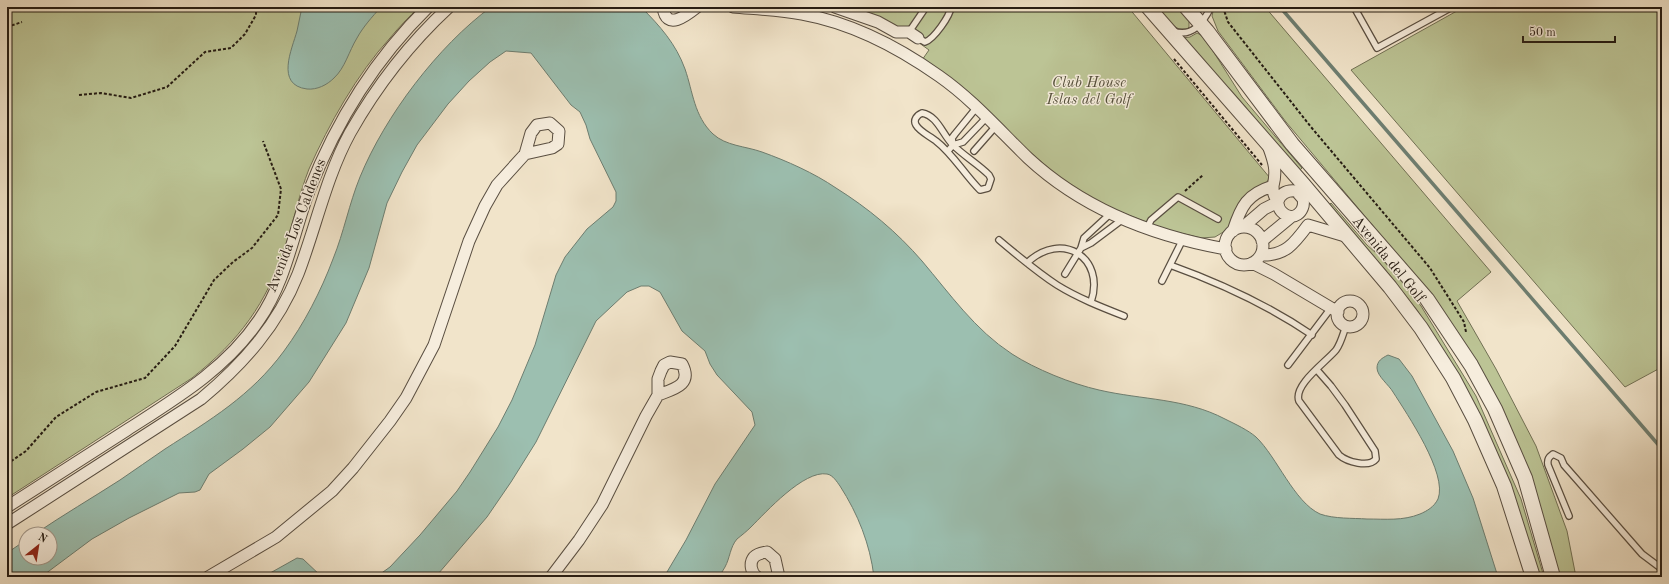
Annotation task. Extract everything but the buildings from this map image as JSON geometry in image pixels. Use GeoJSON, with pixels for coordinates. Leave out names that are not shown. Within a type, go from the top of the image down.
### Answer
{"type":"FeatureCollection","features":[{"type":"Feature","properties":{"kind":"street","name":"Avenida Los Caldenes"},"geometry":{"type":"LineString","coordinates":[[7,507],[201,380],[232,354],[249,334],[260,320],[283,272],[309,192],[337,129],[364,84],[384,56],[428,7]]}},
{"type":"Feature","properties":{"kind":"street","name":"Avenida Los Caldenes"},"geometry":{"type":"LineString","coordinates":[[7,524],[201,399],[225,379],[257,344],[277,317],[298,275],[322,198],[350,133],[390,73],[411,47],[449,7]]}},
{"type":"Feature","properties":{"kind":"street"},"geometry":{"type":"LineString","coordinates":[[663,7],[665,15],[668,18],[677,20],[684,17],[697,7]]}},
{"type":"Feature","properties":{"kind":"street"},"geometry":{"type":"LineString","coordinates":[[733,7],[802,14],[848,26],[898,50],[939,76],[963,94],[1029,158],[1058,182],[1089,202],[1110,214],[1146,229],[1183,240],[1226,249]]}},
{"type":"Feature","properties":{"kind":"street"},"geometry":{"type":"LineString","coordinates":[[835,7],[859,15],[896,32],[913,35]]}},
{"type":"Feature","properties":{"kind":"street","name":"Avenida del Golf"},"geometry":{"type":"LineString","coordinates":[[1148,7],[1267,144],[1310,203],[1346,236],[1390,287],[1421,328],[1453,378],[1475,420],[1504,486],[1533,577]]}},
{"type":"Feature","properties":{"kind":"street","name":"Avenida del Golf"},"geometry":{"type":"LineString","coordinates":[[1186,7],[1201,24],[1292,144],[1427,299],[1471,365],[1495,409],[1525,478],[1553,577]]}},
{"type":"Feature","properties":{"kind":"street"},"geometry":{"type":"LineString","coordinates":[[1267,144],[1275,164],[1276,172],[1273,193],[1278,202],[1278,207],[1283,214],[1308,225],[1346,236]]}},
{"type":"Feature","properties":{"kind":"street"},"geometry":{"type":"LineString","coordinates":[[208,577],[276,537],[332,491],[353,468],[390,421],[406,398],[434,346],[469,241],[485,206],[497,185],[525,154]]}},
{"type":"Feature","properties":{"kind":"street"},"geometry":{"type":"LineString","coordinates":[[1238,229],[1253,229],[1257,232],[1262,241],[1262,251],[1260,255],[1252,263],[1246,265],[1235,262],[1231,259],[1226,249],[1227,239],[1238,229],[1264,209],[1278,202],[1281,195],[1297,187],[1317,172]]}},
{"type":"Feature","properties":{"kind":"street"},"geometry":{"type":"LineString","coordinates":[[1238,229],[1244,204],[1253,194],[1273,186]]}},
{"type":"Feature","properties":{"kind":"street"},"geometry":{"type":"LineString","coordinates":[[1262,241],[1331,188]]}},
{"type":"Feature","properties":{"kind":"street"},"geometry":{"type":"LineString","coordinates":[[1260,255],[1273,256],[1282,252],[1296,240],[1308,225]]}},
{"type":"Feature","properties":{"kind":"street"},"geometry":{"type":"LineString","coordinates":[[1252,263],[1274,274],[1334,310],[1339,321],[1346,326],[1354,326],[1363,318],[1362,310],[1357,303],[1349,302],[1334,310]]}},
{"type":"Feature","properties":{"kind":"street"},"geometry":{"type":"LineString","coordinates":[[551,577],[602,505],[658,395]]}},
{"type":"Feature","properties":{"kind":"street"},"geometry":{"type":"LineString","coordinates":[[757,577],[751,569],[751,562],[754,557],[760,553],[767,552],[774,559],[779,577]]}},
{"type":"Feature","properties":{"kind":"lane"},"geometry":{"type":"LineString","coordinates":[[926,7],[913,35],[925,42],[928,41],[938,29],[951,11],[951,7]]}},
{"type":"Feature","properties":{"kind":"lane"},"geometry":{"type":"LineString","coordinates":[[1164,26],[1174,32],[1181,33],[1199,27],[1211,7]]}},
{"type":"Feature","properties":{"kind":"lane"},"geometry":{"type":"LineString","coordinates":[[1354,7],[1377,48],[1452,7]]}},
{"type":"Feature","properties":{"kind":"lane"},"geometry":{"type":"LineString","coordinates":[[953,144],[952,138],[977,108]]}},
{"type":"Feature","properties":{"kind":"lane"},"geometry":{"type":"LineString","coordinates":[[922,113],[928,114],[933,118],[953,144],[989,175],[990,183],[988,188],[980,190],[948,151],[920,130],[915,121],[917,115],[922,113]]}},
{"type":"Feature","properties":{"kind":"lane"},"geometry":{"type":"LineString","coordinates":[[948,151],[953,144],[963,142],[987,117]]}},
{"type":"Feature","properties":{"kind":"lane"},"geometry":{"type":"LineString","coordinates":[[974,151],[996,126]]}},
{"type":"Feature","properties":{"kind":"lane"},"geometry":{"type":"LineString","coordinates":[[1146,229],[1151,220],[1178,197],[1218,219]]}},
{"type":"Feature","properties":{"kind":"lane"},"geometry":{"type":"LineString","coordinates":[[1065,274],[1081,248],[1084,238],[1110,214]]}},
{"type":"Feature","properties":{"kind":"lane"},"geometry":{"type":"LineString","coordinates":[[1081,248],[1091,244],[1123,219]]}},
{"type":"Feature","properties":{"kind":"lane"},"geometry":{"type":"LineString","coordinates":[[999,240],[1027,263],[1058,285],[1090,302],[1124,316]]}},
{"type":"Feature","properties":{"kind":"lane"},"geometry":{"type":"LineString","coordinates":[[1162,281],[1183,240]]}},
{"type":"Feature","properties":{"kind":"lane"},"geometry":{"type":"LineString","coordinates":[[1027,263],[1036,255],[1058,248],[1070,250],[1083,257],[1090,264],[1094,278],[1094,291],[1090,302]]}},
{"type":"Feature","properties":{"kind":"lane"},"geometry":{"type":"LineString","coordinates":[[1170,265],[1202,276],[1239,292],[1273,310],[1312,335]]}},
{"type":"Feature","properties":{"kind":"lane"},"geometry":{"type":"LineString","coordinates":[[1288,365],[1334,310]]}},
{"type":"Feature","properties":{"kind":"lane"},"geometry":{"type":"LineString","coordinates":[[1317,370],[1345,405],[1375,452],[1376,459],[1374,462],[1369,464],[1342,458],[1299,401],[1297,396],[1299,390],[1338,346],[1346,326]]}},
{"type":"Feature","properties":{"kind":"lane"},"geometry":{"type":"LineString","coordinates":[[1569,516],[1548,465],[1547,461],[1553,454],[1561,458],[1564,465],[1642,554],[1662,569]]}},
{"type":"Feature","properties":{"kind":"path"},"geometry":{"type":"LineString","coordinates":[[79,95],[101,93],[131,98],[167,87],[205,52],[231,48],[245,34],[256,15],[256,7]]}},
{"type":"Feature","properties":{"kind":"path"},"geometry":{"type":"LineString","coordinates":[[7,27],[22,22]]}},
{"type":"Feature","properties":{"kind":"path"},"geometry":{"type":"LineString","coordinates":[[1172,56],[1262,165],[1266,171],[1268,180],[1273,186]]}},
{"type":"Feature","properties":{"kind":"path"},"geometry":{"type":"LineString","coordinates":[[7,464],[26,451],[56,417],[96,392],[145,378],[175,346],[214,280],[233,262],[252,248],[278,215],[281,189],[263,141]]}},
{"type":"Feature","properties":{"kind":"path"},"geometry":{"type":"LineString","coordinates":[[1178,197],[1204,175]]}},
{"type":"Feature","properties":{"kind":"green space"},"geometry":{"type":"Polygon","coordinates":[[[7,7],[419,7],[393,34],[366,67],[325,135],[302,188],[278,267],[260,303],[238,335],[224,350],[192,378],[7,498],[7,7]]]}},
{"type":"Feature","properties":{"kind":"green space","name":"Club House Islas del Golf"},"geometry":{"type":"Polygon","coordinates":[[[847,7],[1128,7],[1270,178],[1225,231],[1215,237],[1201,238],[1164,229],[1108,207],[1065,182],[922,60],[929,50],[897,27],[847,7]]]}},
{"type":"Feature","properties":{"kind":"green space"},"geometry":{"type":"Polygon","coordinates":[[[1153,7],[1178,7],[1189,19],[1189,27],[1187,29],[1179,29],[1153,7]]]}},
{"type":"Feature","properties":{"kind":"green space"},"geometry":{"type":"Polygon","coordinates":[[[1214,7],[1265,7],[1491,272],[1457,301],[1496,369],[1536,446],[1567,531],[1576,577],[1559,577],[1543,518],[1430,294],[1286,122],[1218,31],[1212,16],[1214,7]]]}},
{"type":"Feature","properties":{"kind":"green space"},"geometry":{"type":"Polygon","coordinates":[[[1464,7],[1662,7],[1662,367],[1625,387],[1351,70],[1464,7]]]}},
{"type":"Feature","properties":{"kind":"green space"},"geometry":{"type":"Polygon","coordinates":[[[1197,33],[1201,35],[1213,51],[1242,97],[1302,168],[1299,171],[1237,97],[1182,38],[1190,37],[1197,33]]]}},
{"type":"Feature","properties":{"kind":"green space"},"geometry":{"type":"Polygon","coordinates":[[[1331,203],[1367,245],[1392,267],[1421,306],[1476,396],[1521,499],[1544,577],[1537,577],[1448,359],[1417,310],[1387,272],[1329,205],[1331,203]]]}},
{"type":"Feature","properties":{"kind":"shaded area"},"geometry":{"type":"Polygon","coordinates":[[[302,7],[381,7],[359,34],[338,74],[328,83],[314,89],[307,89],[297,86],[291,81],[288,74],[288,65],[302,7]]]}},
{"type":"Feature","properties":{"kind":"shaded area"},"geometry":{"type":"Polygon","coordinates":[[[491,7],[641,7],[661,28],[677,51],[685,69],[698,112],[707,127],[718,138],[781,159],[819,177],[859,204],[882,221],[912,250],[964,311],[986,334],[1021,360],[1077,384],[1115,393],[1179,403],[1210,412],[1241,427],[1256,437],[1302,500],[1320,514],[1344,518],[1401,519],[1425,512],[1438,499],[1440,488],[1432,460],[1416,429],[1391,389],[1381,377],[1377,368],[1380,360],[1388,355],[1399,359],[1412,376],[1453,451],[1473,498],[1498,577],[874,577],[870,553],[858,518],[840,486],[833,477],[827,474],[808,478],[797,485],[786,493],[737,539],[733,545],[727,564],[719,577],[664,577],[686,540],[715,484],[755,425],[752,412],[717,375],[710,364],[705,351],[682,331],[660,292],[649,286],[641,286],[627,292],[596,321],[536,442],[487,517],[438,574],[435,577],[376,577],[390,567],[420,535],[457,491],[470,472],[498,427],[512,400],[535,345],[556,275],[565,257],[587,229],[613,207],[616,201],[616,192],[590,139],[580,112],[571,105],[531,53],[506,51],[490,62],[469,81],[448,104],[417,145],[387,203],[369,268],[346,323],[309,382],[270,427],[209,474],[200,490],[195,492],[179,493],[129,518],[92,539],[58,564],[58,526],[47,526],[120,480],[229,406],[258,381],[284,351],[305,318],[328,271],[337,249],[360,177],[384,130],[398,107],[415,84],[452,41],[491,7]]]}},
{"type":"Feature","properties":{"kind":"shaded area"},"geometry":{"type":"Polygon","coordinates":[[[18,545],[18,566],[56,566],[41,577],[7,577],[7,553],[18,545]]]}},
{"type":"Feature","properties":{"kind":"shaded area"},"geometry":{"type":"Polygon","coordinates":[[[297,558],[303,559],[322,577],[263,577],[297,558]]]}},
{"type":"Feature","properties":{"kind":"waterway"},"geometry":{"type":"LineString","coordinates":[[1280,7],[1662,449]]}}]}
